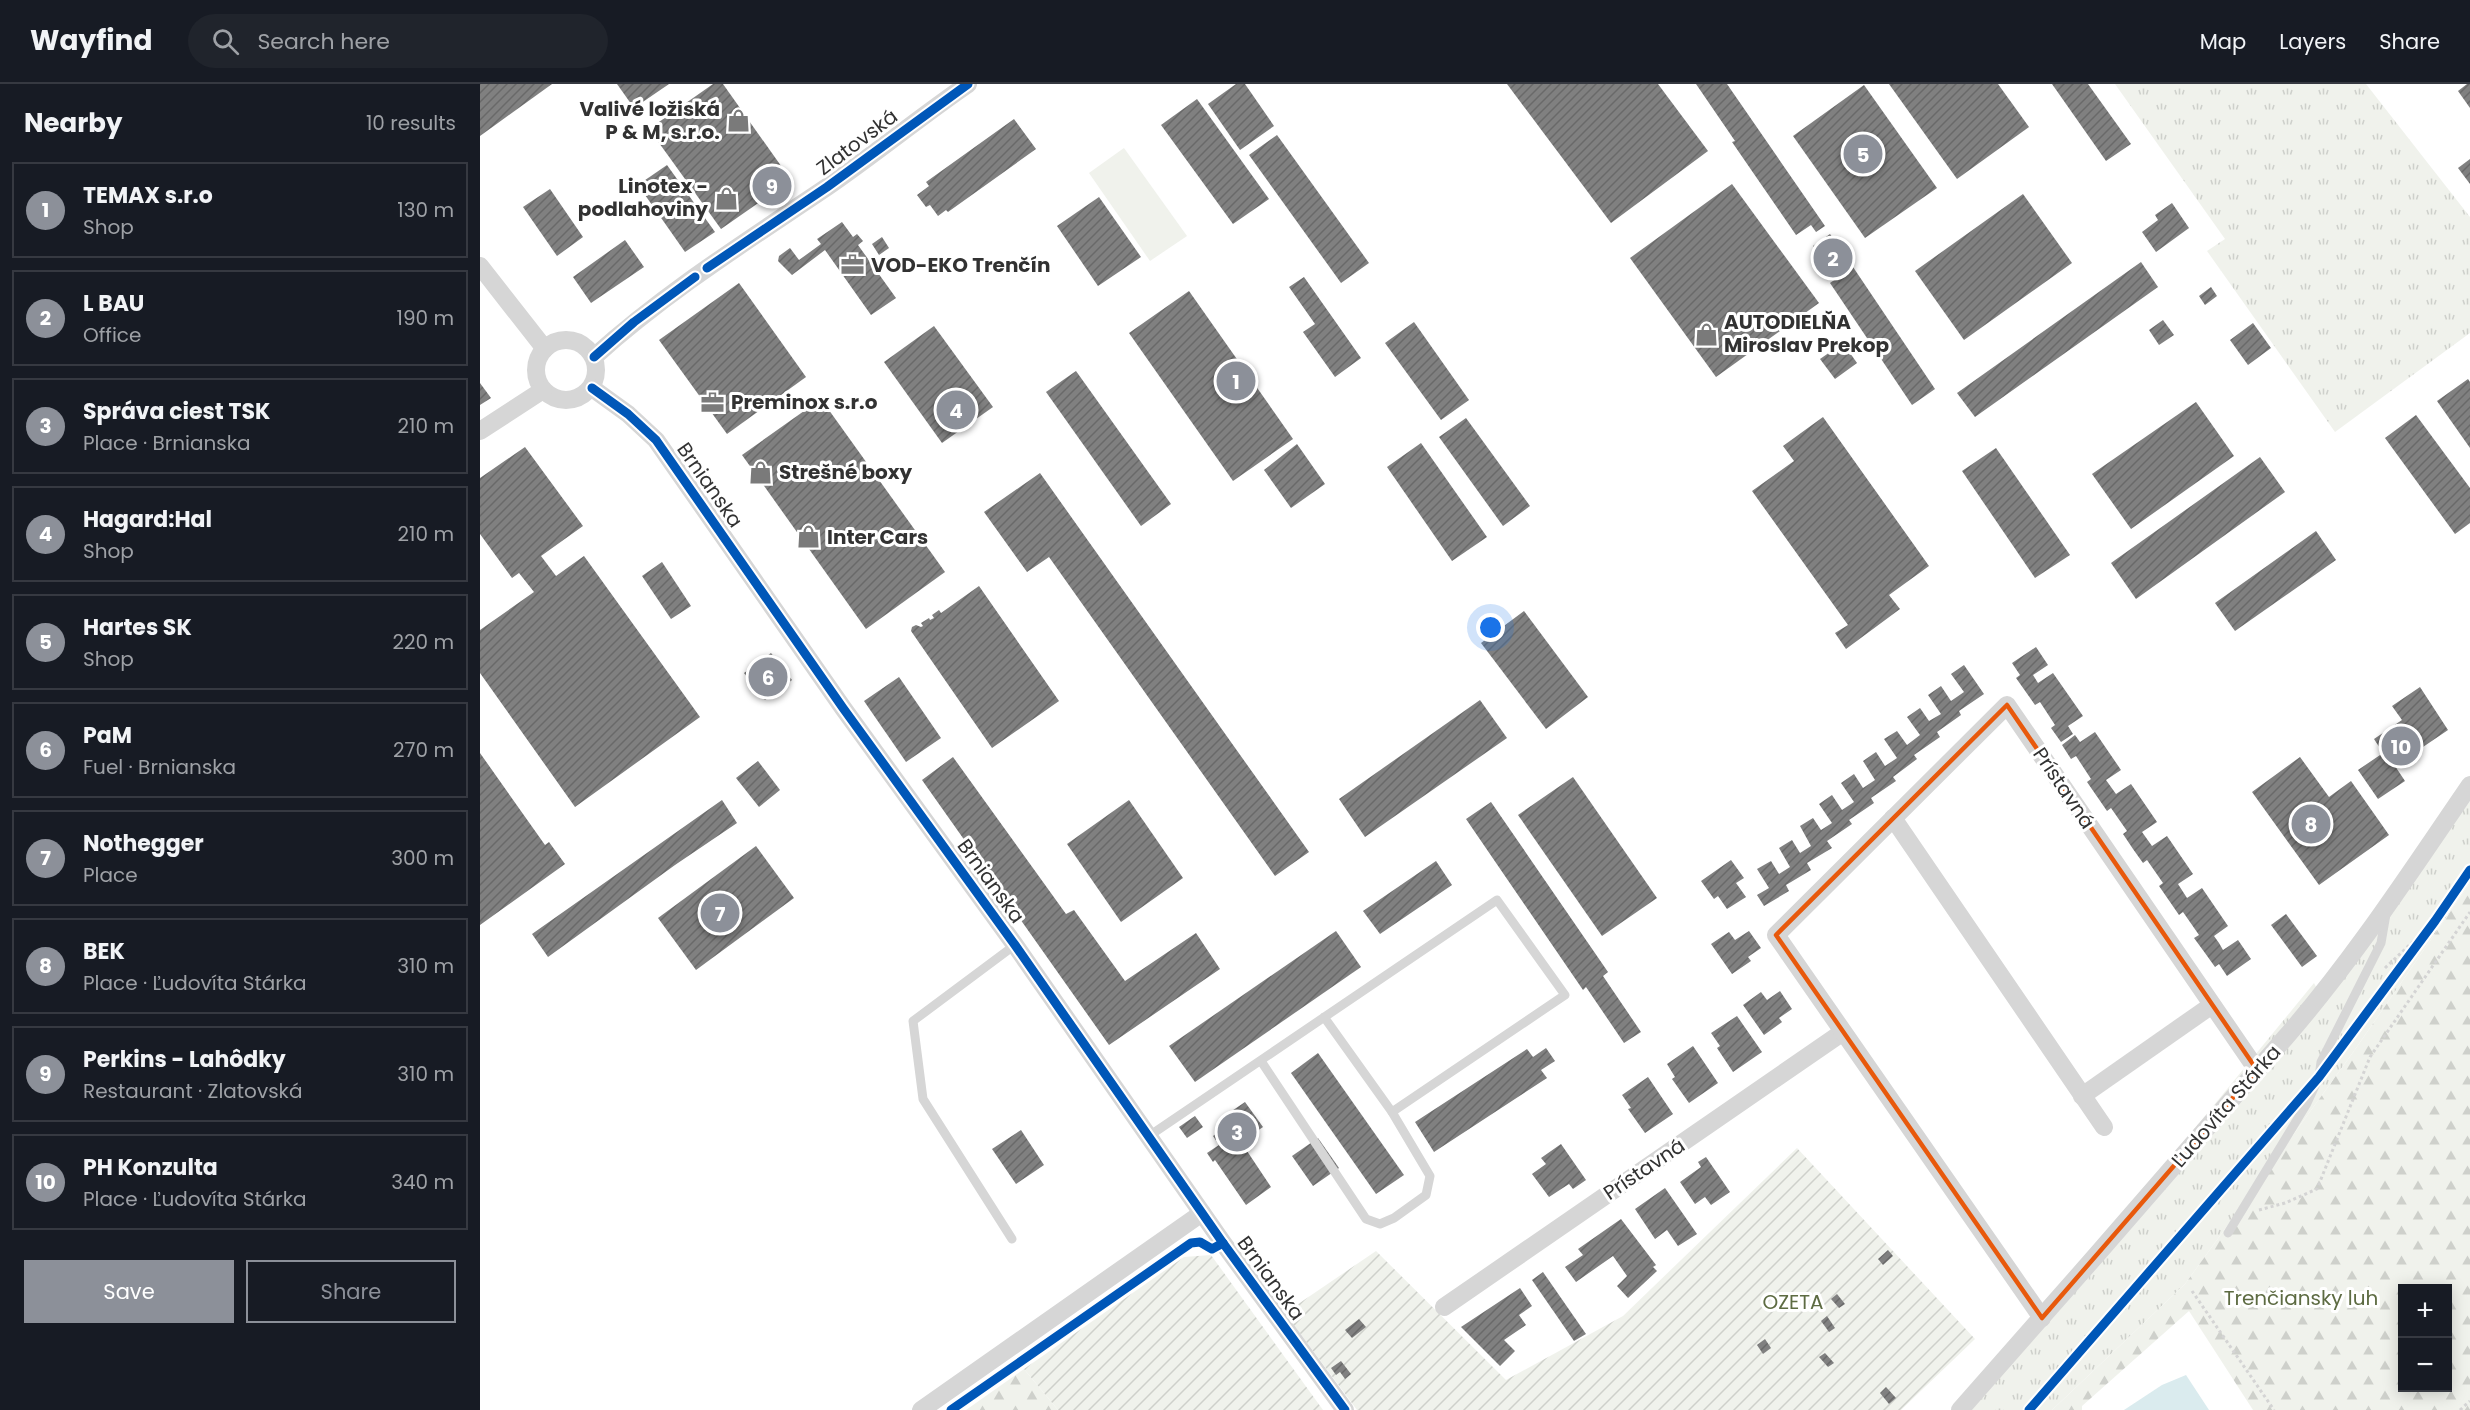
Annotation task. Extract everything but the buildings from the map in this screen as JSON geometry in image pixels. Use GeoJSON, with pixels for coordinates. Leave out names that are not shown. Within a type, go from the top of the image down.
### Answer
{"type":"FeatureCollection","features":[{"type":"Feature","properties":{"kind":"street","name":"Zlatovská"},"geometry":{"type":"LineString","coordinates":[[594,357],[674,291],[835,181],[968,84]]}},
{"type":"Feature","properties":{"kind":"street"},"geometry":{"type":"LineString","coordinates":[[480,266],[545,349]]}},
{"type":"Feature","properties":{"kind":"street"},"geometry":{"type":"LineString","coordinates":[[566,340],[578,342],[594,357],[597,368],[596,378],[592,388],[581,397],[568,401],[554,399],[543,390],[537,380],[538,358],[555,342],[566,340]]}},
{"type":"Feature","properties":{"kind":"street","name":"Brnianska"},"geometry":{"type":"LineString","coordinates":[[592,388],[628,414],[656,440],[843,708],[1015,945],[1202,1213],[1345,1410]]}},
{"type":"Feature","properties":{"kind":"street"},"geometry":{"type":"LineString","coordinates":[[480,431],[543,390]]}},
{"type":"Feature","properties":{"kind":"street","name":"Prístavná"},"geometry":{"type":"LineString","coordinates":[[2042,1318],[1776,935],[2007,705],[2257,1070]]}},
{"type":"Feature","properties":{"kind":"street","name":"Ľudovíta Stárka"},"geometry":{"type":"LineString","coordinates":[[1960,1410],[2293,1029],[2387,906],[2470,785]]}},
{"type":"Feature","properties":{"kind":"street"},"geometry":{"type":"LineString","coordinates":[[1893,819],[2104,1127]]}},
{"type":"Feature","properties":{"kind":"street"},"geometry":{"type":"LineString","coordinates":[[2082,1096],[2212,1005]]}},
{"type":"Feature","properties":{"kind":"street","name":"Prístavná"},"geometry":{"type":"LineString","coordinates":[[1444,1306],[1843,1032]]}},
{"type":"Feature","properties":{"kind":"street"},"geometry":{"type":"LineString","coordinates":[[921,1410],[1202,1213]]}},
{"type":"Feature","properties":{"kind":"lane"},"geometry":{"type":"LineString","coordinates":[[1149,1136],[1497,900],[1565,995],[1392,1112]]}},
{"type":"Feature","properties":{"kind":"lane"},"geometry":{"type":"LineString","coordinates":[[2228,1233],[2306,1105],[2319,1077],[2321,1062],[2382,943],[2387,906]]}},
{"type":"Feature","properties":{"kind":"lane"},"geometry":{"type":"LineString","coordinates":[[1012,1239],[923,1099],[913,1021],[1015,945]]}},
{"type":"Feature","properties":{"kind":"lane"},"geometry":{"type":"LineString","coordinates":[[1261,1061],[1366,1219],[1380,1224],[1394,1218],[1426,1195],[1430,1176],[1392,1112],[1324,1017]]}},
{"type":"Feature","properties":{"kind":"path"},"geometry":{"type":"LineString","coordinates":[[2253,1214],[2261,1208],[2285,1203],[2317,1189],[2370,1057],[2470,912]]}},
{"type":"Feature","properties":{"kind":"path"},"geometry":{"type":"LineString","coordinates":[[2192,1291],[2274,1410]]}},
{"type":"Feature","properties":{"kind":"path"},"geometry":{"type":"LineString","coordinates":[[2460,1410],[2470,1401]]}},
{"type":"Feature","properties":{"kind":"highlighted area"},"geometry":{"type":"Polygon","coordinates":[[[2007,705],[2257,1070],[2042,1318],[1776,935],[2007,705]]]}},
{"type":"Feature","properties":{"kind":"green space"},"geometry":{"type":"Polygon","coordinates":[[[2115,84],[2366,84],[2470,217],[2470,333],[2335,432],[2207,251],[2225,239],[2115,84]]]}},
{"type":"Feature","properties":{"kind":"green space"},"geometry":{"type":"Polygon","coordinates":[[[1124,148],[1187,236],[1150,261],[1089,173],[1124,148]]]}},
{"type":"Feature","properties":{"kind":"green space"},"geometry":{"type":"Polygon","coordinates":[[[2470,801],[2470,883],[2354,1051],[2185,1284],[2052,1410],[1964,1410],[2314,983],[2323,1000],[2470,801]]]}},
{"type":"Feature","properties":{"kind":"green space","name":"Trenčiansky luh"},"geometry":{"type":"Polygon","coordinates":[[[2470,883],[2470,1410],[2253,1410],[2189,1311],[2082,1406],[2082,1410],[2052,1410],[2185,1284],[2354,1051],[2470,883]]]}},
{"type":"Feature","properties":{"kind":"green space","name":"OZETA"},"geometry":{"type":"Polygon","coordinates":[[[1797,1148],[1975,1339],[1901,1410],[1357,1410],[1285,1313],[1376,1251],[1506,1380],[1623,1316],[1797,1148]]]}},
{"type":"Feature","properties":{"kind":"green space"},"geometry":{"type":"Polygon","coordinates":[[[1211,1255],[1323,1410],[1058,1410],[1024,1369],[1184,1257],[1211,1255]]]}},
{"type":"Feature","properties":{"kind":"green space"},"geometry":{"type":"Polygon","coordinates":[[[1024,1369],[1058,1410],[966,1410],[1024,1369]]]}},
{"type":"Feature","properties":{"kind":"shaded area"},"geometry":{"type":"Polygon","coordinates":[[[2186,1375],[2209,1410],[2124,1410],[2162,1385],[2186,1375]]]}},
{"type":"Feature","properties":{"kind":"cycle path"},"geometry":{"type":"LineString","coordinates":[[707,268],[827,187],[968,84]]}},
{"type":"Feature","properties":{"kind":"cycle path"},"geometry":{"type":"LineString","coordinates":[[594,357],[634,322],[695,277]]}},
{"type":"Feature","properties":{"kind":"cycle path"},"geometry":{"type":"LineString","coordinates":[[592,388],[628,414],[656,440],[843,708],[1015,945],[1223,1243],[1345,1410]]}},
{"type":"Feature","properties":{"kind":"cycle path"},"geometry":{"type":"LineString","coordinates":[[2029,1410],[2319,1077],[2470,870]]}},
{"type":"Feature","properties":{"kind":"cycle path"},"geometry":{"type":"LineString","coordinates":[[951,1410],[1191,1243],[1200,1242],[1212,1249],[1223,1243]]}},
{"type":"Feature","properties":{"kind":"place","name":"Valivé ložiská P & M, s.r.o."},"geometry":{"type":"Point","coordinates":[738,120]}},
{"type":"Feature","properties":{"kind":"place","name":"Hartes SK"},"geometry":{"type":"Point","coordinates":[1863,154]}},
{"type":"Feature","properties":{"kind":"place","name":"Perkins - Lahôdky"},"geometry":{"type":"Point","coordinates":[772,186]}},
{"type":"Feature","properties":{"kind":"place","name":"Linotex - podlahoviny"},"geometry":{"type":"Point","coordinates":[726,198]}},
{"type":"Feature","properties":{"kind":"place","name":"L BAU"},"geometry":{"type":"Point","coordinates":[1833,258]}},
{"type":"Feature","properties":{"kind":"place","name":"VOD-EKO Trenčín"},"geometry":{"type":"Point","coordinates":[853,265]}},
{"type":"Feature","properties":{"kind":"place","name":"AUTODIELŇA Miroslav Prekop"},"geometry":{"type":"Point","coordinates":[1706,334]}},
{"type":"Feature","properties":{"kind":"place","name":"TEMAX s.r.o"},"geometry":{"type":"Point","coordinates":[1236,381]}},
{"type":"Feature","properties":{"kind":"place","name":"Preminox s.r.o"},"geometry":{"type":"Point","coordinates":[713,402]}},
{"type":"Feature","properties":{"kind":"place","name":"Hagard:Hal"},"geometry":{"type":"Point","coordinates":[956,410]}},
{"type":"Feature","properties":{"kind":"place","name":"Strešné boxy"},"geometry":{"type":"Point","coordinates":[761,472]}},
{"type":"Feature","properties":{"kind":"place","name":"Inter Cars"},"geometry":{"type":"Point","coordinates":[809,537]}},
{"type":"Feature","properties":{"kind":"place","name":"PaM"},"geometry":{"type":"Point","coordinates":[768,677]}},
{"type":"Feature","properties":{"kind":"place","name":"PH Konzulta"},"geometry":{"type":"Point","coordinates":[2401,746]}},
{"type":"Feature","properties":{"kind":"place","name":"BEK"},"geometry":{"type":"Point","coordinates":[2311,824]}},
{"type":"Feature","properties":{"kind":"place","name":"Nothegger"},"geometry":{"type":"Point","coordinates":[720,913]}},
{"type":"Feature","properties":{"kind":"place","name":"Správa ciest TSK"},"geometry":{"type":"Point","coordinates":[1237,1132]}}]}
